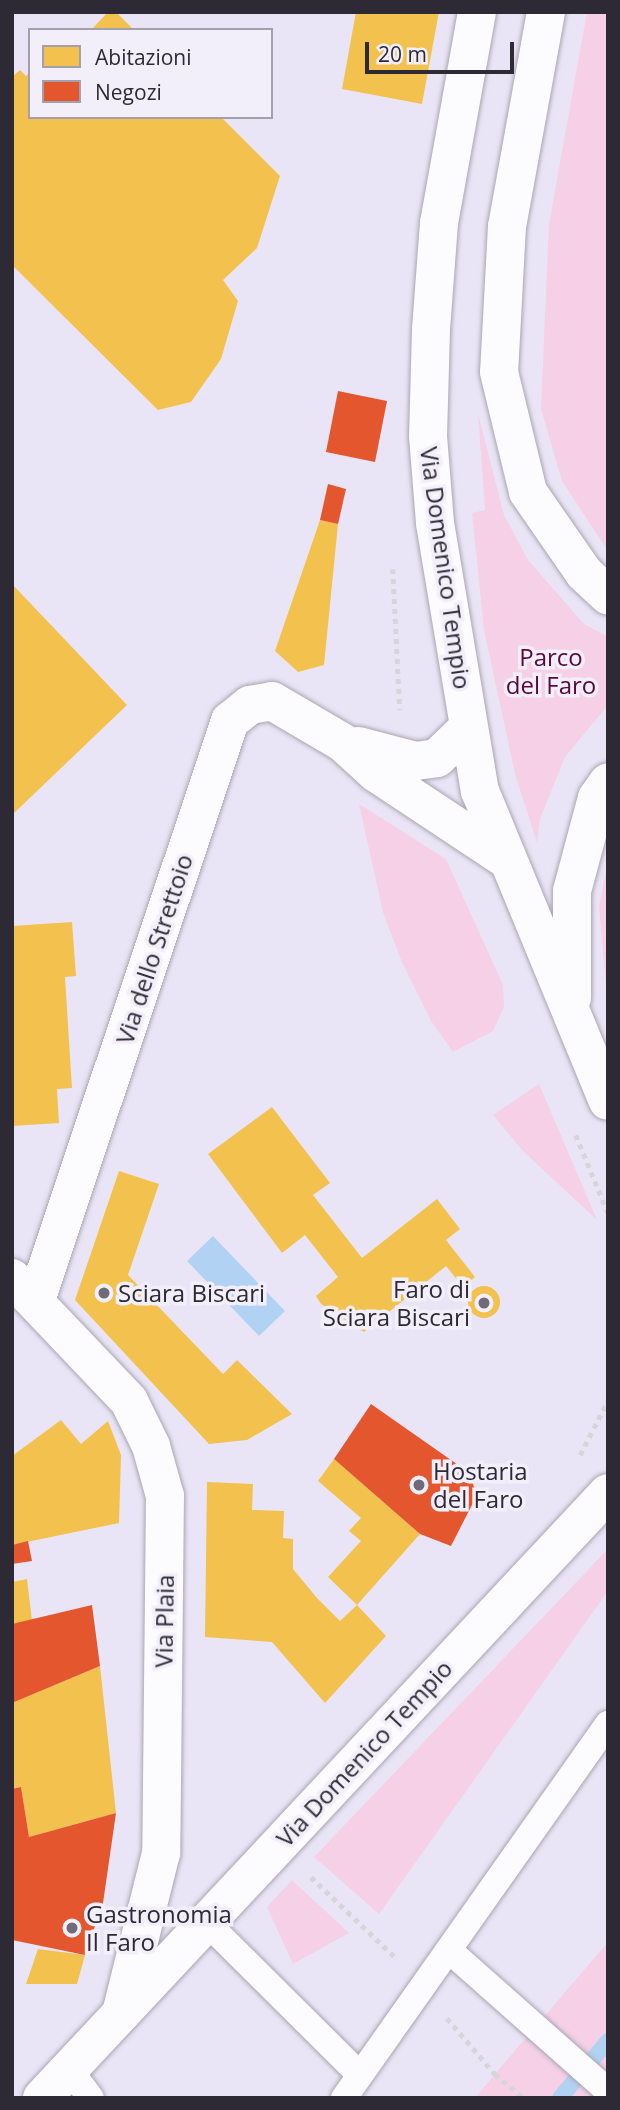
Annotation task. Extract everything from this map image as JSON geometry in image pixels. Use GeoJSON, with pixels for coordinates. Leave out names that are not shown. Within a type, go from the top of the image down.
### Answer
{"type":"FeatureCollection","features":[{"type":"Feature","properties":{"kind":"main road","name":"Via Domenico Tempio"},"geometry":{"type":"LineString","coordinates":[[477,12],[439,223],[428,436],[435,523],[468,728],[481,791],[506,859],[608,1101]]}},
{"type":"Feature","properties":{"kind":"main road"},"geometry":{"type":"LineString","coordinates":[[547,12],[507,226],[499,372],[528,492],[584,573],[608,595]]}},
{"type":"Feature","properties":{"kind":"main road","name":"Via dello Strettoio"},"geometry":{"type":"LineString","coordinates":[[24,1289],[230,721],[250,705],[272,701],[342,742]]}},
{"type":"Feature","properties":{"kind":"main road"},"geometry":{"type":"LineString","coordinates":[[342,742],[416,761],[437,758],[468,728]]}},
{"type":"Feature","properties":{"kind":"main road"},"geometry":{"type":"LineString","coordinates":[[342,742],[376,773],[466,828],[506,859]]}},
{"type":"Feature","properties":{"kind":"main road"},"geometry":{"type":"LineString","coordinates":[[572,1017],[572,891],[597,799],[608,782]]}},
{"type":"Feature","properties":{"kind":"main road","name":"Via Plaia"},"geometry":{"type":"LineString","coordinates":[[24,1289],[129,1401],[151,1446],[165,1496],[161,1853],[121,2014]]}},
{"type":"Feature","properties":{"kind":"main road","name":"Via Domenico Tempio"},"geometry":{"type":"LineString","coordinates":[[42,2098],[80,2083],[121,2014],[607,1496]]}},
{"type":"Feature","properties":{"kind":"lane"},"geometry":{"type":"LineString","coordinates":[[344,2098],[358,2073],[451,1952],[608,1724]]}},
{"type":"Feature","properties":{"kind":"lane"},"geometry":{"type":"LineString","coordinates":[[206,1922],[358,2073]]}},
{"type":"Feature","properties":{"kind":"lane"},"geometry":{"type":"LineString","coordinates":[[451,1952],[608,2091]]}},
{"type":"Feature","properties":{"kind":"path"},"geometry":{"type":"LineString","coordinates":[[393,560],[400,718]]}},
{"type":"Feature","properties":{"kind":"path"},"geometry":{"type":"LineString","coordinates":[[573,1466],[608,1400]]}},
{"type":"Feature","properties":{"kind":"path"},"geometry":{"type":"LineString","coordinates":[[495,2074],[524,2098]]}},
{"type":"Feature","properties":{"kind":"green space"},"geometry":{"type":"Polygon","coordinates":[[[587,12],[608,12],[608,551],[562,481],[541,409],[549,224],[587,12]]]}},
{"type":"Feature","properties":{"kind":"green space","name":"Parco del Faro"},"geometry":{"type":"Polygon","coordinates":[[[478,413],[504,515],[528,560],[584,624],[608,637],[608,705],[565,757],[540,819],[537,843],[515,774],[484,630],[472,513],[485,510],[478,413]]]}},
{"type":"Feature","properties":{"kind":"green space"},"geometry":{"type":"Polygon","coordinates":[[[359,804],[446,859],[503,985],[504,1007],[493,1031],[453,1052],[431,1021],[401,960],[383,912],[359,804]]]}},
{"type":"Feature","properties":{"kind":"green space"},"geometry":{"type":"Polygon","coordinates":[[[608,861],[608,1008],[599,906],[608,861]]]}},
{"type":"Feature","properties":{"kind":"green space"},"geometry":{"type":"Polygon","coordinates":[[[539,1084],[597,1220],[523,1151],[493,1115],[539,1084]]]}},
{"type":"Feature","properties":{"kind":"green space"},"geometry":{"type":"Polygon","coordinates":[[[608,1549],[608,1591],[379,1914],[314,1857],[608,1549]]]}},
{"type":"Feature","properties":{"kind":"green space"},"geometry":{"type":"Polygon","coordinates":[[[292,1880],[349,1933],[293,1964],[267,1907],[292,1880]]]}},
{"type":"Feature","properties":{"kind":"green space"},"geometry":{"type":"Polygon","coordinates":[[[608,1942],[608,2098],[475,2098],[495,2074],[608,1942]]]}},
{"type":"Feature","properties":{"kind":"water"},"geometry":{"type":"Polygon","coordinates":[[[213,1236],[285,1311],[259,1336],[187,1261],[213,1236]]]}},
{"type":"Feature","properties":{"kind":"building: Abitazioni"},"geometry":{"type":"Polygon","coordinates":[[[108,12],[116,12],[132,28],[93,28],[108,12]]]}},
{"type":"Feature","properties":{"kind":"building: Abitazioni"},"geometry":{"type":"Polygon","coordinates":[[[356,12],[439,12],[422,104],[342,89],[356,12]]]}},
{"type":"Feature","properties":{"kind":"building: Abitazioni"},"geometry":{"type":"Polygon","coordinates":[[[20,70],[26,76],[28,74],[28,119],[223,119],[280,176],[257,248],[223,280],[238,301],[221,359],[191,402],[158,410],[12,265],[12,77],[20,70]]]}},
{"type":"Feature","properties":{"kind":"building: Abitazioni"},"geometry":{"type":"Polygon","coordinates":[[[320,520],[338,524],[324,665],[298,672],[275,651],[320,520]]]}},
{"type":"Feature","properties":{"kind":"building: Abitazioni"},"geometry":{"type":"Polygon","coordinates":[[[12,584],[127,705],[12,815],[12,584]]]}},
{"type":"Feature","properties":{"kind":"building: Abitazioni"},"geometry":{"type":"Polygon","coordinates":[[[72,922],[76,976],[65,977],[72,1088],[57,1089],[59,1123],[12,1126],[12,926],[72,922]]]}},
{"type":"Feature","properties":{"kind":"building: Abitazioni"},"geometry":{"type":"Polygon","coordinates":[[[272,1107],[330,1183],[313,1195],[362,1258],[437,1199],[460,1229],[446,1240],[475,1277],[463,1287],[446,1266],[364,1332],[321,1304],[316,1296],[338,1277],[305,1235],[282,1253],[208,1154],[272,1107]]]}},
{"type":"Feature","properties":{"kind":"building: Abitazioni"},"geometry":{"type":"Polygon","coordinates":[[[119,1171],[159,1184],[128,1275],[223,1374],[237,1360],[292,1414],[247,1440],[209,1444],[75,1300],[119,1171]]]}},
{"type":"Feature","properties":{"kind":"building: Abitazioni","name":"Faro di Sciara Biscari"},"geometry":{"type":"Polygon","coordinates":[[[484,1286],[496,1290],[500,1302],[496,1314],[484,1318],[472,1314],[468,1302],[472,1290],[484,1286]]]}},
{"type":"Feature","properties":{"kind":"building: Abitazioni"},"geometry":{"type":"Polygon","coordinates":[[[61,1420],[81,1444],[108,1421],[121,1455],[119,1523],[12,1545],[12,1456],[61,1420]]]}},
{"type":"Feature","properties":{"kind":"building: Abitazioni"},"geometry":{"type":"Polygon","coordinates":[[[334,1459],[420,1534],[357,1605],[328,1577],[361,1541],[349,1531],[361,1518],[318,1481],[334,1459]]]}},
{"type":"Feature","properties":{"kind":"building: Abitazioni"},"geometry":{"type":"Polygon","coordinates":[[[207,1482],[253,1484],[252,1510],[284,1511],[283,1538],[293,1539],[293,1569],[317,1598],[340,1621],[357,1605],[386,1636],[325,1703],[272,1642],[205,1637],[207,1482]]]}},
{"type":"Feature","properties":{"kind":"building: Abitazioni"},"geometry":{"type":"Polygon","coordinates":[[[27,1579],[32,1621],[12,1624],[12,1582],[27,1579]]]}},
{"type":"Feature","properties":{"kind":"building: Abitazioni"},"geometry":{"type":"Polygon","coordinates":[[[100,1666],[116,1813],[29,1837],[21,1787],[12,1789],[12,1703],[100,1666]]]}},
{"type":"Feature","properties":{"kind":"building: Abitazioni"},"geometry":{"type":"Polygon","coordinates":[[[38,1949],[85,1955],[77,1984],[26,1984],[38,1949]]]}},
{"type":"Feature","properties":{"kind":"building: Negozi"},"geometry":{"type":"Polygon","coordinates":[[[338,391],[387,401],[375,462],[326,452],[338,391]]]}},
{"type":"Feature","properties":{"kind":"building: Negozi"},"geometry":{"type":"Polygon","coordinates":[[[328,484],[346,489],[338,524],[320,520],[328,484]]]}},
{"type":"Feature","properties":{"kind":"building: Negozi","name":"Hostaria del Faro"},"geometry":{"type":"Polygon","coordinates":[[[371,1404],[471,1474],[476,1497],[451,1546],[420,1534],[334,1459],[371,1404]]]}},
{"type":"Feature","properties":{"kind":"building: Negozi"},"geometry":{"type":"Polygon","coordinates":[[[28,1541],[32,1561],[12,1564],[12,1545],[28,1541]]]}},
{"type":"Feature","properties":{"kind":"building: Negozi"},"geometry":{"type":"Polygon","coordinates":[[[92,1605],[100,1666],[12,1703],[12,1624],[92,1605]]]}},
{"type":"Feature","properties":{"kind":"building: Negozi"},"geometry":{"type":"Polygon","coordinates":[[[21,1787],[29,1837],[116,1813],[103,1903],[85,1955],[12,1940],[12,1789],[21,1787]]]}},
{"type":"Feature","properties":{"kind":"waterway"},"geometry":{"type":"LineString","coordinates":[[560,2098],[608,2041]]}},
{"type":"Feature","properties":{"kind":"place","name":"Sciara Biscari"},"geometry":{"type":"Point","coordinates":[104,1293]}},
{"type":"Feature","properties":{"kind":"place","name":"Faro di Sciara Biscari"},"geometry":{"type":"Point","coordinates":[484,1303]}},
{"type":"Feature","properties":{"kind":"place","name":"Hostaria del Faro"},"geometry":{"type":"Point","coordinates":[419,1485]}},
{"type":"Feature","properties":{"kind":"place","name":"Gastronomia Il Faro"},"geometry":{"type":"Point","coordinates":[72,1928]}}]}
